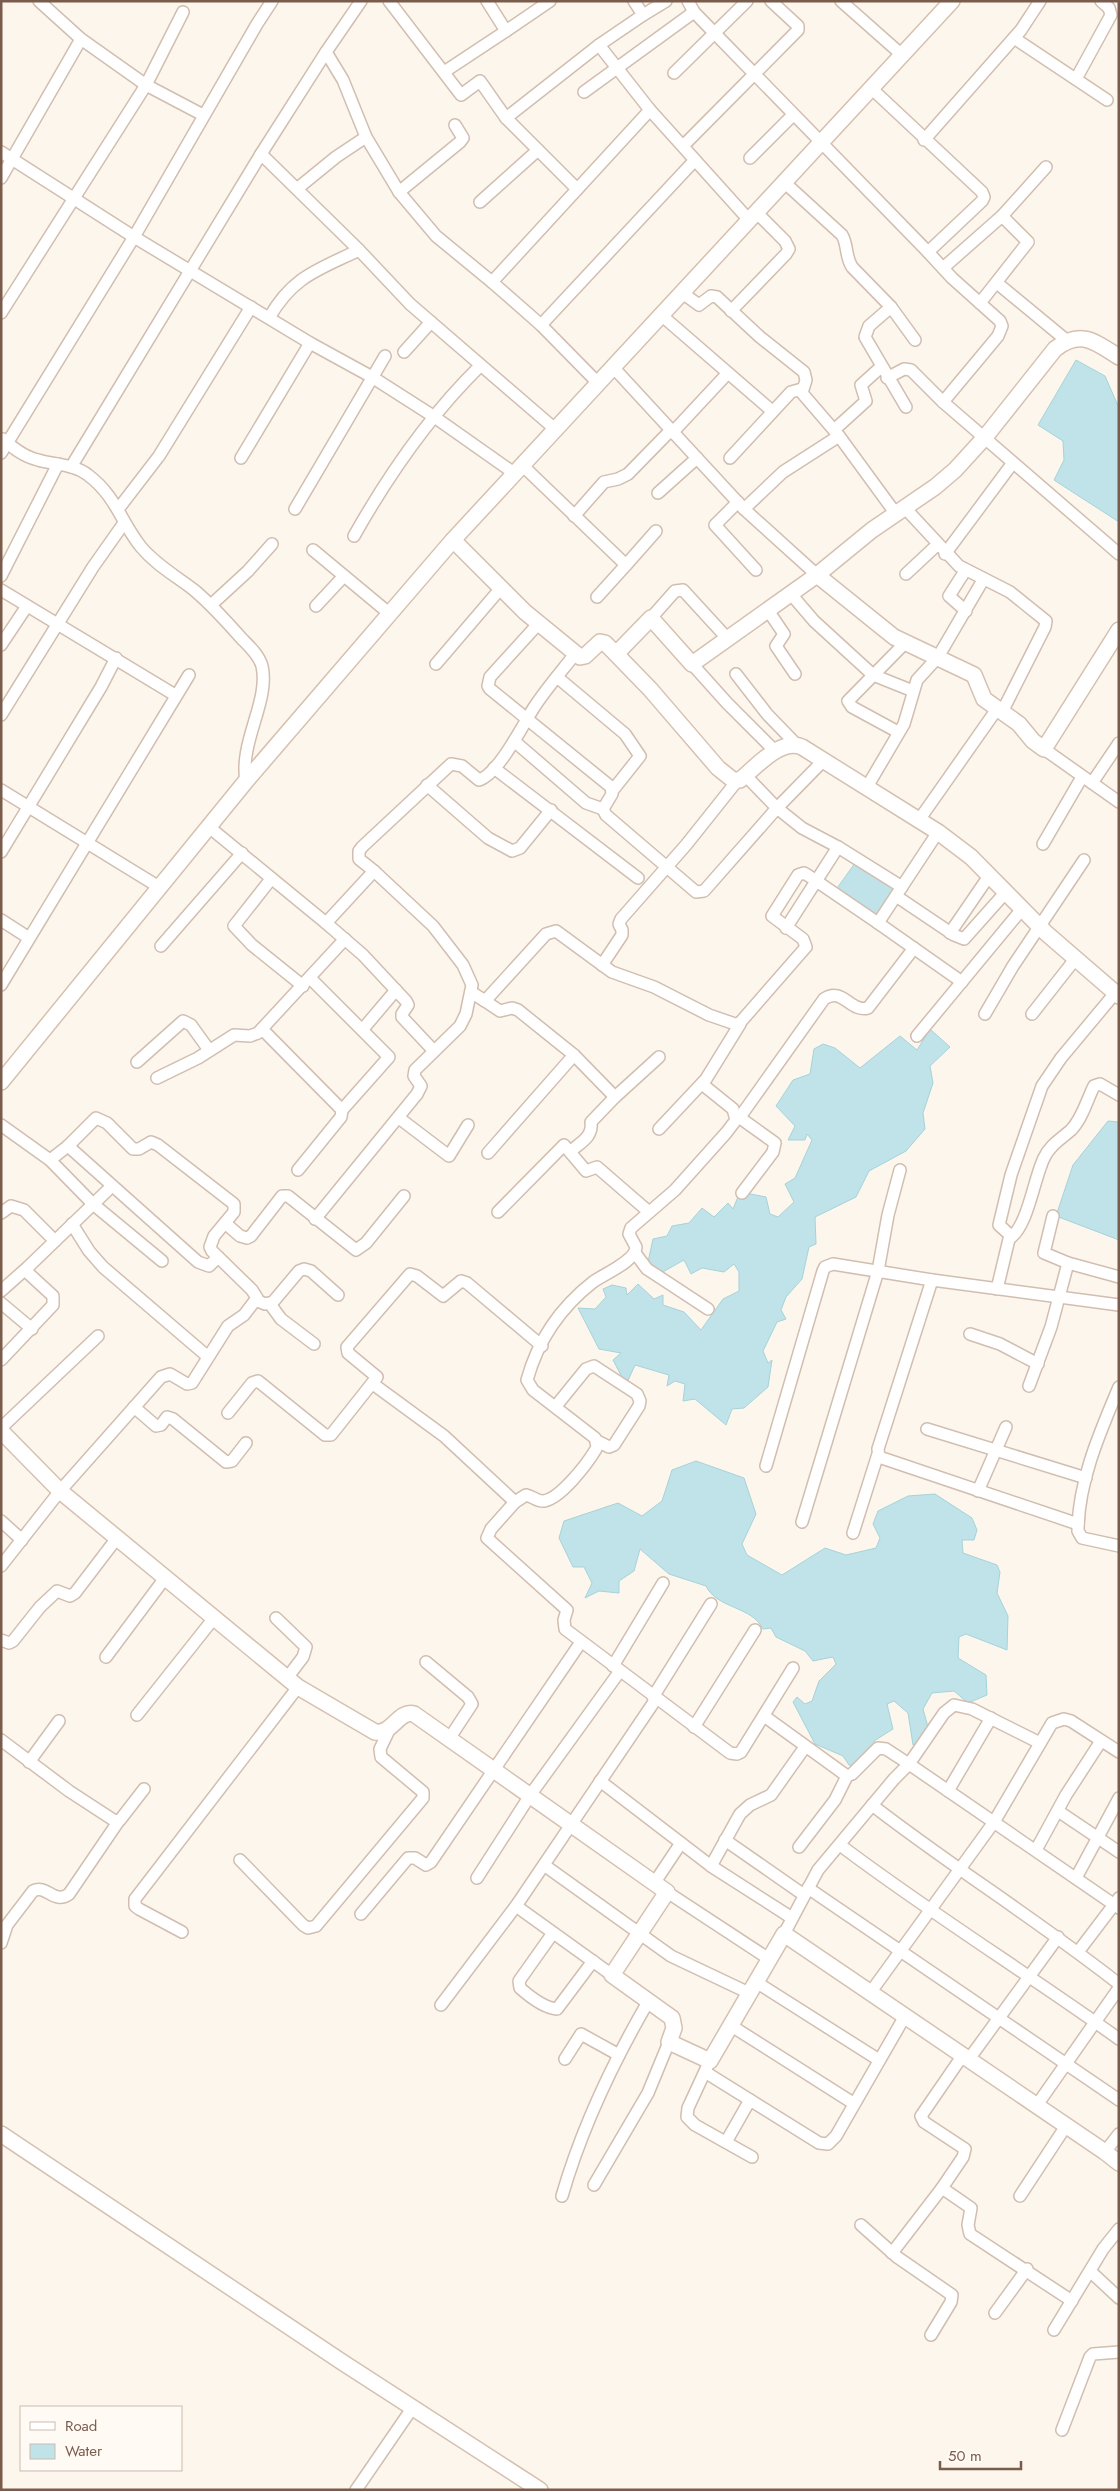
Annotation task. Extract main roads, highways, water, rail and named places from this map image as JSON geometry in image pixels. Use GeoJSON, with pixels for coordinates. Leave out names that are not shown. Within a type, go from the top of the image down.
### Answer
{"type":"FeatureCollection","features":[{"type":"Feature","properties":{"kind":"water"},"geometry":{"type":"Polygon","coordinates":[[[1076,360],[1105,376],[1119,408],[1119,522],[1054,480],[1064,460],[1063,441],[1038,425],[1076,360]]]}},
{"type":"Feature","properties":{"kind":"water"},"geometry":{"type":"Polygon","coordinates":[[[855,863],[892,885],[894,894],[881,913],[868,915],[835,891],[855,863]]]}},
{"type":"Feature","properties":{"kind":"water"},"geometry":{"type":"Polygon","coordinates":[[[930,1029],[950,1047],[930,1066],[933,1083],[923,1113],[925,1129],[906,1151],[869,1171],[856,1197],[815,1217],[816,1244],[809,1247],[802,1279],[786,1297],[781,1310],[786,1319],[777,1322],[763,1351],[768,1363],[772,1360],[768,1387],[744,1408],[732,1409],[726,1425],[695,1399],[683,1401],[685,1384],[675,1381],[667,1386],[669,1375],[635,1365],[626,1385],[613,1360],[621,1353],[599,1349],[578,1308],[595,1309],[606,1297],[603,1289],[612,1285],[626,1288],[627,1295],[638,1284],[654,1299],[663,1295],[663,1305],[684,1312],[701,1330],[723,1299],[739,1291],[739,1272],[734,1264],[724,1272],[702,1268],[691,1274],[684,1260],[661,1273],[648,1262],[653,1239],[667,1236],[672,1226],[689,1223],[702,1208],[714,1217],[728,1203],[733,1209],[740,1192],[766,1197],[770,1214],[778,1217],[794,1202],[785,1184],[795,1178],[812,1140],[807,1134],[805,1140],[788,1140],[795,1126],[776,1106],[793,1080],[810,1074],[814,1049],[823,1044],[835,1048],[860,1068],[900,1036],[917,1050],[930,1029]]]}},
{"type":"Feature","properties":{"kind":"water"},"geometry":{"type":"Polygon","coordinates":[[[1108,1121],[1119,1122],[1119,1240],[1056,1216],[1073,1165],[1108,1121]]]}},
{"type":"Feature","properties":{"kind":"water"},"geometry":{"type":"Polygon","coordinates":[[[696,1461],[744,1478],[756,1514],[742,1544],[747,1555],[782,1575],[825,1548],[846,1555],[876,1548],[880,1538],[873,1524],[878,1511],[908,1496],[935,1494],[972,1518],[977,1530],[974,1540],[962,1540],[963,1553],[997,1565],[1000,1572],[997,1593],[1008,1616],[1007,1650],[966,1634],[959,1637],[958,1658],[986,1675],[987,1695],[968,1703],[954,1691],[932,1693],[923,1709],[930,1734],[913,1745],[908,1713],[894,1701],[887,1704],[893,1729],[874,1741],[874,1753],[861,1756],[856,1767],[849,1765],[843,1756],[815,1744],[793,1702],[797,1697],[805,1704],[812,1701],[819,1681],[836,1664],[833,1657],[813,1661],[805,1651],[776,1637],[771,1628],[763,1629],[758,1621],[751,1616],[718,1599],[711,1594],[706,1586],[669,1574],[640,1549],[634,1571],[619,1581],[619,1593],[599,1591],[585,1598],[592,1583],[584,1567],[573,1567],[559,1538],[564,1521],[618,1503],[642,1516],[662,1501],[672,1470],[696,1461]]]}}]}
